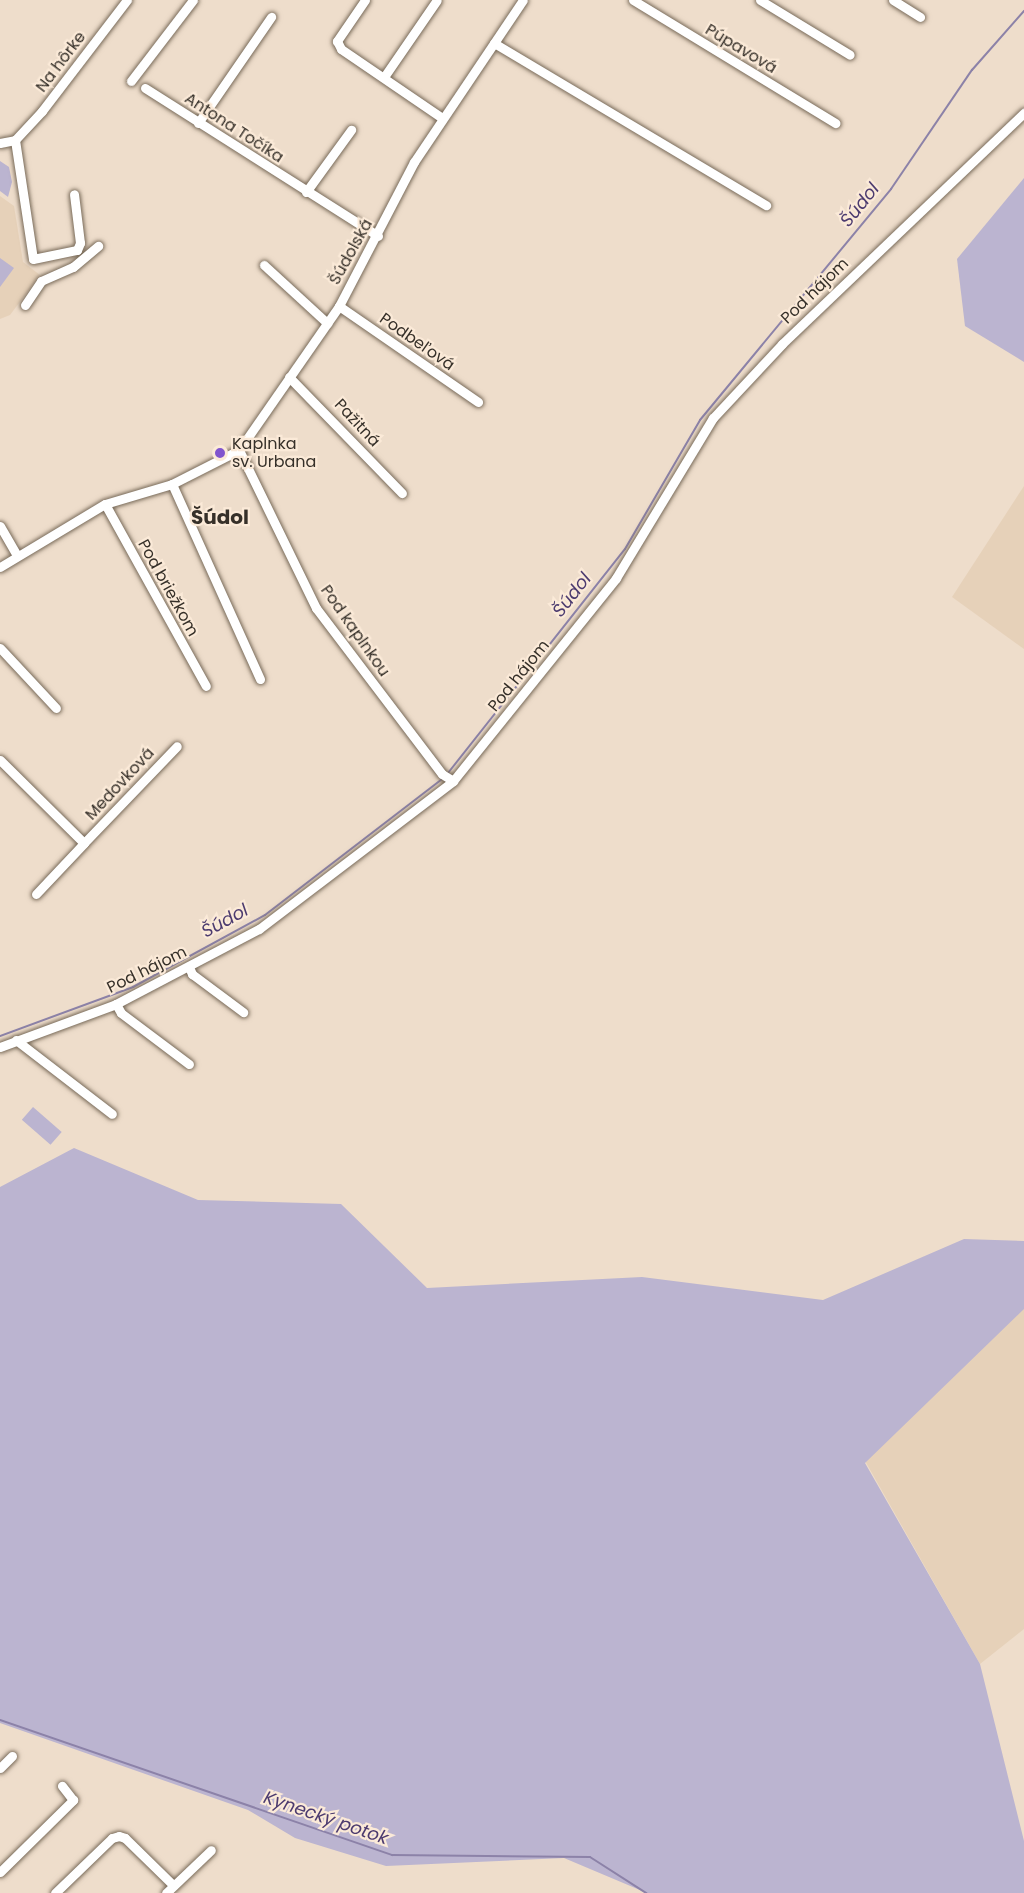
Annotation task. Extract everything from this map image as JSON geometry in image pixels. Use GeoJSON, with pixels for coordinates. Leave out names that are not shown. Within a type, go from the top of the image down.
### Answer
{"type":"FeatureCollection","features":[{"type":"Feature","properties":{"kind":"street","name":"Na hôrke"},"geometry":{"type":"LineString","coordinates":[[15,140],[51,100],[127,0]]}},
{"type":"Feature","properties":{"kind":"street"},"geometry":{"type":"LineString","coordinates":[[131,81],[193,0]]}},
{"type":"Feature","properties":{"kind":"street"},"geometry":{"type":"LineString","coordinates":[[365,0],[337,41],[341,49],[442,118]]}},
{"type":"Feature","properties":{"kind":"street"},"geometry":{"type":"LineString","coordinates":[[384,77],[437,0]]}},
{"type":"Feature","properties":{"kind":"street","name":"Šúdolská"},"geometry":{"type":"LineString","coordinates":[[0,567],[105,504],[172,484],[239,450],[339,306],[378,236],[414,162],[523,0]]}},
{"type":"Feature","properties":{"kind":"street","name":"Púpavová"},"geometry":{"type":"LineString","coordinates":[[633,0],[835,123]]}},
{"type":"Feature","properties":{"kind":"street"},"geometry":{"type":"LineString","coordinates":[[760,0],[850,55]]}},
{"type":"Feature","properties":{"kind":"street"},"geometry":{"type":"LineString","coordinates":[[892,0],[920,17]]}},
{"type":"Feature","properties":{"kind":"street"},"geometry":{"type":"LineString","coordinates":[[198,123],[271,17]]}},
{"type":"Feature","properties":{"kind":"street"},"geometry":{"type":"LineString","coordinates":[[494,43],[766,205]]}},
{"type":"Feature","properties":{"kind":"street","name":"Antona Točíka"},"geometry":{"type":"LineString","coordinates":[[145,88],[378,236]]}},
{"type":"Feature","properties":{"kind":"street","name":"Pod hájom"},"geometry":{"type":"LineString","coordinates":[[0,1047],[116,1004],[259,929],[411,816],[448,778],[616,578],[713,418],[782,344],[1024,113]]}},
{"type":"Feature","properties":{"kind":"street"},"geometry":{"type":"LineString","coordinates":[[306,192],[351,130]]}},
{"type":"Feature","properties":{"kind":"street"},"geometry":{"type":"LineString","coordinates":[[0,143],[15,140],[33,259],[77,250]]}},
{"type":"Feature","properties":{"kind":"street"},"geometry":{"type":"LineString","coordinates":[[74,194],[80,243],[77,250]]}},
{"type":"Feature","properties":{"kind":"street"},"geometry":{"type":"LineString","coordinates":[[25,305],[41,280],[73,267],[98,246]]}},
{"type":"Feature","properties":{"kind":"street"},"geometry":{"type":"LineString","coordinates":[[77,250],[84,258]]}},
{"type":"Feature","properties":{"kind":"street"},"geometry":{"type":"LineString","coordinates":[[264,265],[327,323]]}},
{"type":"Feature","properties":{"kind":"street","name":"Podbeľová"},"geometry":{"type":"LineString","coordinates":[[339,306],[477,402]]}},
{"type":"Feature","properties":{"kind":"street","name":"Pažitná"},"geometry":{"type":"LineString","coordinates":[[289,377],[402,493]]}},
{"type":"Feature","properties":{"kind":"street","name":"Pod kaplnkou"},"geometry":{"type":"LineString","coordinates":[[239,450],[316,608],[448,778]]}},
{"type":"Feature","properties":{"kind":"street"},"geometry":{"type":"LineString","coordinates":[[172,484],[260,679]]}},
{"type":"Feature","properties":{"kind":"street","name":"Pod briežkom"},"geometry":{"type":"LineString","coordinates":[[105,504],[206,686]]}},
{"type":"Feature","properties":{"kind":"street"},"geometry":{"type":"LineString","coordinates":[[0,526],[17,556]]}},
{"type":"Feature","properties":{"kind":"street"},"geometry":{"type":"LineString","coordinates":[[0,648],[56,708]]}},
{"type":"Feature","properties":{"kind":"street","name":"Medovková"},"geometry":{"type":"LineString","coordinates":[[36,894],[177,746]]}},
{"type":"Feature","properties":{"kind":"street","name":"Medovková"},"geometry":{"type":"LineString","coordinates":[[0,760],[84,843]]}},
{"type":"Feature","properties":{"kind":"street"},"geometry":{"type":"LineString","coordinates":[[189,967],[192,974],[243,1012]]}},
{"type":"Feature","properties":{"kind":"street"},"geometry":{"type":"LineString","coordinates":[[116,1004],[121,1013],[189,1064]]}},
{"type":"Feature","properties":{"kind":"street"},"geometry":{"type":"LineString","coordinates":[[16,1040],[112,1114]]}},
{"type":"Feature","properties":{"kind":"street"},"geometry":{"type":"LineString","coordinates":[[0,1768],[12,1756]]}},
{"type":"Feature","properties":{"kind":"street"},"geometry":{"type":"LineString","coordinates":[[0,1872],[73,1800],[62,1786]]}},
{"type":"Feature","properties":{"kind":"street"},"geometry":{"type":"LineString","coordinates":[[55,1893],[112,1838],[119,1836],[125,1838],[173,1886]]}},
{"type":"Feature","properties":{"kind":"street"},"geometry":{"type":"LineString","coordinates":[[166,1893],[211,1850]]}},
{"type":"Feature","properties":{"kind":"shaded area"},"geometry":{"type":"Polygon","coordinates":[[[0,161],[9,167],[12,182],[8,197],[0,191],[0,161]]]}},
{"type":"Feature","properties":{"kind":"shaded area"},"geometry":{"type":"Polygon","coordinates":[[[1024,178],[1024,362],[965,326],[957,259],[1024,178]]]}},
{"type":"Feature","properties":{"kind":"shaded area"},"geometry":{"type":"Polygon","coordinates":[[[0,196],[14,206],[23,262],[40,275],[10,315],[0,319],[0,196]]]}},
{"type":"Feature","properties":{"kind":"shaded area"},"geometry":{"type":"Polygon","coordinates":[[[0,258],[14,268],[0,287],[0,258]]]}},
{"type":"Feature","properties":{"kind":"shaded area"},"geometry":{"type":"Polygon","coordinates":[[[1024,486],[1024,649],[952,597],[1024,486]]]}},
{"type":"Feature","properties":{"kind":"shaded area"},"geometry":{"type":"Polygon","coordinates":[[[33,1107],[62,1132],[51,1145],[22,1120],[33,1107]]]}},
{"type":"Feature","properties":{"kind":"shaded area"},"geometry":{"type":"Polygon","coordinates":[[[74,1148],[198,1200],[341,1204],[427,1288],[642,1277],[823,1300],[964,1239],[1024,1241],[1024,1309],[865,1463],[980,1664],[1024,1841],[1024,1893],[647,1893],[564,1858],[386,1866],[295,1838],[248,1810],[0,1723],[0,1187],[74,1148]]]}},
{"type":"Feature","properties":{"kind":"shaded area"},"geometry":{"type":"Polygon","coordinates":[[[1024,1308],[1024,1629],[980,1664],[864,1459],[1024,1308]]]}},
{"type":"Feature","properties":{"kind":"waterway","name":"Šúdol"},"geometry":{"type":"LineString","coordinates":[[448,773],[625,549],[700,420],[891,189],[972,70],[1024,11]]}},
{"type":"Feature","properties":{"kind":"waterway","name":"Šúdol"},"geometry":{"type":"LineString","coordinates":[[0,1036],[133,987],[265,915],[445,777]]}},
{"type":"Feature","properties":{"kind":"waterway","name":"Kynecký potok"},"geometry":{"type":"LineString","coordinates":[[0,1720],[392,1855],[590,1857],[646,1893]]}},
{"type":"Feature","properties":{"kind":"place","name":"Kaplnka sv. Urbana"},"geometry":{"type":"Point","coordinates":[220,453]}},
{"type":"Feature","properties":{"kind":"district","name":"Šúdol"},"geometry":{"type":"Point","coordinates":[220,517]}}]}
